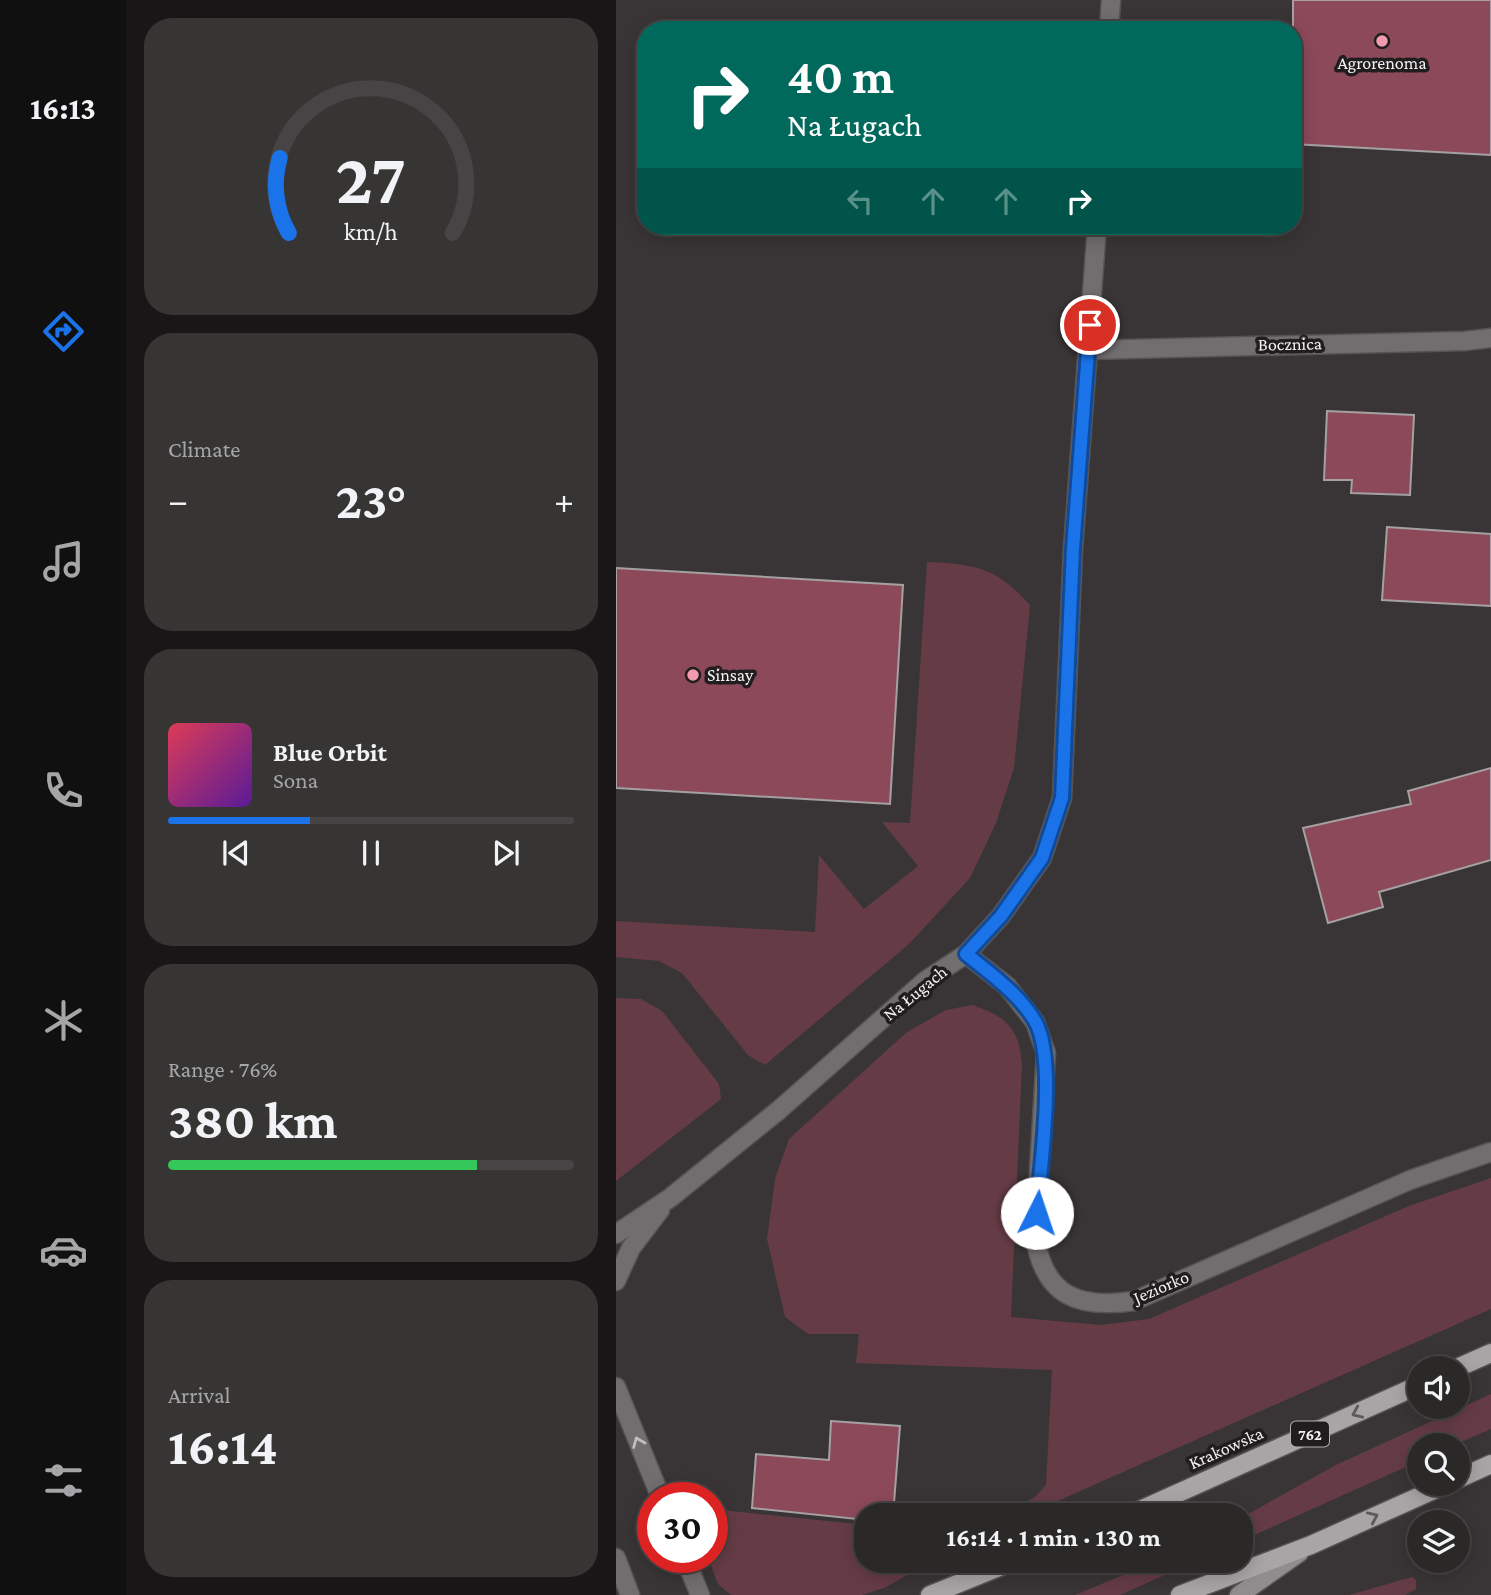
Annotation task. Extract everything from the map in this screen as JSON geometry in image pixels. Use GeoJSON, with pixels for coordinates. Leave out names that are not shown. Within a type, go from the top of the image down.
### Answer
{"type":"FeatureCollection","features":[{"type":"Feature","properties":{"kind":"main road"},"geometry":{"type":"LineString","coordinates":[[1470,1362],[1491,1353]]}},
{"type":"Feature","properties":{"kind":"main road","name":"Krakowska"},"geometry":{"type":"LineString","coordinates":[[1156,1503],[1407,1390]]}},
{"type":"Feature","properties":{"kind":"main road"},"geometry":{"type":"LineString","coordinates":[[1470,1474],[1491,1464]]}},
{"type":"Feature","properties":{"kind":"main road"},"geometry":{"type":"LineString","coordinates":[[1180,1595],[1311,1545],[1420,1496]]}},
{"type":"Feature","properties":{"kind":"main road"},"geometry":{"type":"LineString","coordinates":[[1239,1595],[1311,1545]]}},
{"type":"Feature","properties":{"kind":"main road"},"geometry":{"type":"LineString","coordinates":[[930,1595],[984,1573]]}},
{"type":"Feature","properties":{"kind":"street"},"geometry":{"type":"LineString","coordinates":[[1110,21],[1111,0]]}},
{"type":"Feature","properties":{"kind":"street","name":"Na Ługach"},"geometry":{"type":"LineString","coordinates":[[616,1234],[670,1198],[789,1101],[925,981],[966,954],[1001,916],[1042,858],[1062,798],[1073,549],[1096,235]]}},
{"type":"Feature","properties":{"kind":"street","name":"Bocznica"},"geometry":{"type":"LineString","coordinates":[[1089,350],[1465,341],[1491,338]]}},
{"type":"Feature","properties":{"kind":"street","name":"Jeziorko"},"geometry":{"type":"LineString","coordinates":[[966,954],[1007,986],[1035,1022],[1046,1053],[1035,1238],[1039,1262],[1049,1282],[1065,1294],[1109,1305],[1134,1301],[1372,1196],[1491,1152]]}},
{"type":"Feature","properties":{"kind":"street","name":"Na Ługach"},"geometry":{"type":"LineString","coordinates":[[616,1282],[631,1248],[670,1198]]}},
{"type":"Feature","properties":{"kind":"street"},"geometry":{"type":"LineString","coordinates":[[616,1387],[655,1482]]}},
{"type":"Feature","properties":{"kind":"street"},"geometry":{"type":"LineString","coordinates":[[616,1558],[630,1595]]}},
{"type":"Feature","properties":{"kind":"street"},"geometry":{"type":"LineString","coordinates":[[691,1573],[700,1595]]}},
{"type":"Feature","properties":{"kind":"shaded area"},"geometry":{"type":"Polygon","coordinates":[[[927,562],[959,564],[984,570],[1007,583],[1030,605],[1014,768],[996,823],[970,878],[909,944],[765,1065],[748,1055],[682,973],[659,961],[616,957],[616,921],[815,932],[819,855],[864,909],[918,866],[882,822],[910,823],[927,562]]]}},
{"type":"Feature","properties":{"kind":"shaded area"},"geometry":{"type":"Polygon","coordinates":[[[616,998],[641,999],[662,1011],[719,1084],[721,1099],[616,1181],[616,998]]]}},
{"type":"Feature","properties":{"kind":"shaded area"},"geometry":{"type":"Polygon","coordinates":[[[972,1005],[994,1014],[1009,1025],[1018,1041],[1022,1064],[1011,1317],[1101,1325],[1149,1319],[1409,1206],[1491,1178],[1491,1309],[1053,1503],[1023,1503],[1034,1498],[1046,1485],[1052,1370],[856,1363],[859,1334],[808,1334],[785,1317],[767,1239],[775,1179],[789,1139],[907,1032],[946,1010],[972,1005]]]}},
{"type":"Feature","properties":{"kind":"shaded area"},"geometry":{"type":"Polygon","coordinates":[[[1491,1394],[1491,1429],[1470,1438],[1470,1433],[1407,1433],[1407,1466],[1253,1536],[1253,1511],[1336,1465],[1436,1419],[1470,1419],[1470,1404],[1491,1394]]]}},
{"type":"Feature","properties":{"kind":"shaded area"},"geometry":{"type":"Polygon","coordinates":[[[728,1511],[854,1524],[854,1573],[911,1573],[884,1588],[862,1595],[731,1595],[718,1584],[714,1573],[728,1573],[728,1511]]]}},
{"type":"Feature","properties":{"kind":"shaded area"},"geometry":{"type":"Polygon","coordinates":[[[1128,1573],[1169,1573],[1120,1595],[1075,1595],[1128,1573]]]}},
{"type":"Feature","properties":{"kind":"shaded area"},"geometry":{"type":"Polygon","coordinates":[[[1412,1577],[1416,1580],[1416,1589],[1405,1595],[1349,1595],[1412,1577]]]}},
{"type":"Feature","properties":{"kind":"building"},"geometry":{"type":"Polygon","coordinates":[[[1293,0],[1491,0],[1491,155],[1302,144],[1302,21],[1293,21],[1293,0]]]}},
{"type":"Feature","properties":{"kind":"building"},"geometry":{"type":"Polygon","coordinates":[[[1327,411],[1414,415],[1410,495],[1351,493],[1352,480],[1324,480],[1327,411]]]}},
{"type":"Feature","properties":{"kind":"building"},"geometry":{"type":"Polygon","coordinates":[[[1387,527],[1491,534],[1491,606],[1382,600],[1387,527]]]}},
{"type":"Feature","properties":{"kind":"building"},"geometry":{"type":"Polygon","coordinates":[[[616,568],[903,585],[890,804],[616,788],[616,568]]]}},
{"type":"Feature","properties":{"kind":"building"},"geometry":{"type":"Polygon","coordinates":[[[1491,768],[1491,860],[1379,892],[1383,907],[1328,923],[1303,828],[1411,804],[1408,791],[1491,768]]]}},
{"type":"Feature","properties":{"kind":"building"},"geometry":{"type":"Polygon","coordinates":[[[831,1421],[900,1426],[894,1503],[854,1503],[854,1519],[752,1508],[756,1454],[829,1460],[831,1421]]]}},
{"type":"Feature","properties":{"kind":"place","name":"Agrorenoma"},"geometry":{"type":"Point","coordinates":[1382,41]}},
{"type":"Feature","properties":{"kind":"place","name":"Sinsay"},"geometry":{"type":"Point","coordinates":[693,675]}},
{"type":"Feature","properties":{"kind":"route"},"geometry":{"type":"LineString","coordinates":[[1037,1213],[1046,1053],[1035,1022],[1007,986],[966,954],[1001,916],[1042,858],[1054,830],[1062,798],[1073,549],[1090,325]]}}]}
